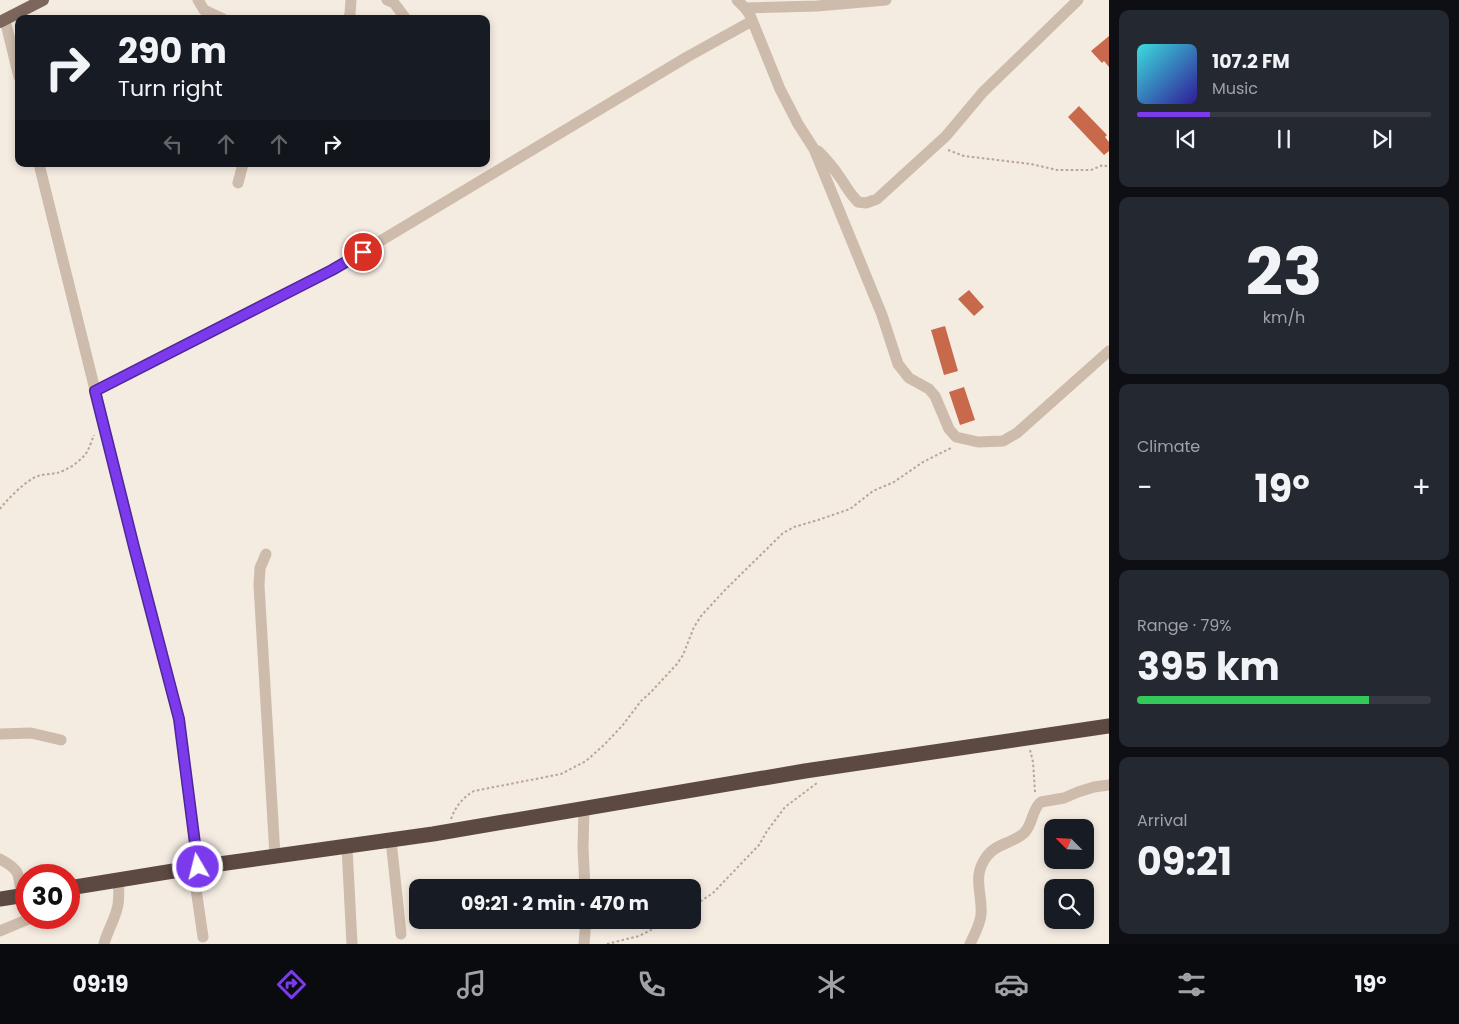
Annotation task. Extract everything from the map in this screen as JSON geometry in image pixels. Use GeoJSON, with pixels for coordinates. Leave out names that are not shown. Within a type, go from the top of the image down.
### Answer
{"type":"FeatureCollection","features":[{"type":"Feature","properties":{"kind":"highway"},"geometry":{"type":"LineString","coordinates":[[80,886],[196,867],[445,832],[836,766],[1109,726]]}},
{"type":"Feature","properties":{"kind":"highway"},"geometry":{"type":"LineString","coordinates":[[0,899],[15,897]]}},
{"type":"Feature","properties":{"kind":"main road"},"geometry":{"type":"LineString","coordinates":[[3,21],[43,0]]}},
{"type":"Feature","properties":{"kind":"street"},"geometry":{"type":"LineString","coordinates":[[198,0],[204,10],[215,15]]}},
{"type":"Feature","properties":{"kind":"street"},"geometry":{"type":"LineString","coordinates":[[350,15],[351,0]]}},
{"type":"Feature","properties":{"kind":"street"},"geometry":{"type":"LineString","coordinates":[[387,0],[394,3],[403,15]]}},
{"type":"Feature","properties":{"kind":"street"},"geometry":{"type":"LineString","coordinates":[[741,4],[818,6],[886,0]]}},
{"type":"Feature","properties":{"kind":"street"},"geometry":{"type":"LineString","coordinates":[[814,149],[827,160],[849,193],[858,202],[866,203],[877,199],[936,145],[983,92],[1078,0]]}},
{"type":"Feature","properties":{"kind":"street"},"geometry":{"type":"LineString","coordinates":[[741,4],[752,21],[780,89],[798,124],[814,149],[882,315],[898,364],[909,378],[929,389],[935,396],[952,434],[965,440],[978,442],[1003,441],[1017,433],[1109,350]]}},
{"type":"Feature","properties":{"kind":"street"},"geometry":{"type":"LineString","coordinates":[[3,21],[15,63]]}},
{"type":"Feature","properties":{"kind":"street"},"geometry":{"type":"LineString","coordinates":[[95,391],[332,270],[687,57],[752,21]]}},
{"type":"Feature","properties":{"kind":"street"},"geometry":{"type":"LineString","coordinates":[[40,167],[179,719],[203,937]]}},
{"type":"Feature","properties":{"kind":"street"},"geometry":{"type":"LineString","coordinates":[[238,183],[241,167]]}},
{"type":"Feature","properties":{"kind":"street"},"geometry":{"type":"LineString","coordinates":[[266,554],[260,568],[259,585],[275,856]]}},
{"type":"Feature","properties":{"kind":"street"},"geometry":{"type":"LineString","coordinates":[[0,734],[31,733],[61,740]]}},
{"type":"Feature","properties":{"kind":"street"},"geometry":{"type":"LineString","coordinates":[[970,944],[981,916],[978,882],[982,864],[986,857],[994,850],[1023,834],[1030,825],[1038,804],[1042,801],[1064,798],[1094,787],[1109,785]]}},
{"type":"Feature","properties":{"kind":"street"},"geometry":{"type":"LineString","coordinates":[[584,808],[585,879]]}},
{"type":"Feature","properties":{"kind":"street"},"geometry":{"type":"LineString","coordinates":[[390,840],[401,934]]}},
{"type":"Feature","properties":{"kind":"street"},"geometry":{"type":"LineString","coordinates":[[347,847],[352,944]]}},
{"type":"Feature","properties":{"kind":"street"},"geometry":{"type":"LineString","coordinates":[[0,859],[15,869]]}},
{"type":"Feature","properties":{"kind":"street"},"geometry":{"type":"LineString","coordinates":[[104,944],[109,927],[117,912],[119,880]]}},
{"type":"Feature","properties":{"kind":"street"},"geometry":{"type":"LineString","coordinates":[[0,931],[15,925]]}},
{"type":"Feature","properties":{"kind":"street"},"geometry":{"type":"LineString","coordinates":[[584,944],[585,929]]}},
{"type":"Feature","properties":{"kind":"path"},"geometry":{"type":"LineString","coordinates":[[936,145],[964,156],[1031,164],[1057,170],[1091,170],[1103,165],[1109,167]]}},
{"type":"Feature","properties":{"kind":"path"},"geometry":{"type":"LineString","coordinates":[[0,509],[29,480],[37,476],[58,473],[74,464],[87,452],[102,419]]}},
{"type":"Feature","properties":{"kind":"path"},"geometry":{"type":"LineString","coordinates":[[445,832],[454,810],[462,800],[474,791],[561,774],[586,761],[622,726],[640,702],[676,664],[683,654],[694,626],[701,616],[784,533],[794,527],[850,509],[873,490],[894,482],[923,462],[965,440]]}},
{"type":"Feature","properties":{"kind":"path"},"geometry":{"type":"LineString","coordinates":[[1026,738],[1033,757],[1034,790],[1038,804]]}},
{"type":"Feature","properties":{"kind":"path"},"geometry":{"type":"LineString","coordinates":[[701,901],[732,874],[759,845],[785,807],[814,786],[836,766]]}},
{"type":"Feature","properties":{"kind":"path"},"geometry":{"type":"LineString","coordinates":[[607,944],[639,936],[653,929]]}},
{"type":"Feature","properties":{"kind":"building"},"geometry":{"type":"Polygon","coordinates":[[[1109,36],[1109,67],[1104,61],[1102,63],[1091,51],[1109,36]]]}},
{"type":"Feature","properties":{"kind":"building"},"geometry":{"type":"Polygon","coordinates":[[[1079,106],[1107,135],[1105,137],[1109,142],[1109,151],[1104,155],[1068,117],[1079,106]]]}},
{"type":"Feature","properties":{"kind":"building"},"geometry":{"type":"Polygon","coordinates":[[[969,290],[984,307],[974,316],[958,299],[969,290]]]}},
{"type":"Feature","properties":{"kind":"building"},"geometry":{"type":"Polygon","coordinates":[[[945,326],[958,371],[944,375],[931,330],[945,326]]]}},
{"type":"Feature","properties":{"kind":"building"},"geometry":{"type":"Polygon","coordinates":[[[964,387],[975,420],[960,425],[949,392],[964,387]]]}},
{"type":"Feature","properties":{"kind":"route"},"geometry":{"type":"LineString","coordinates":[[198,867],[179,719],[95,391],[332,270],[363,252]]}}]}
